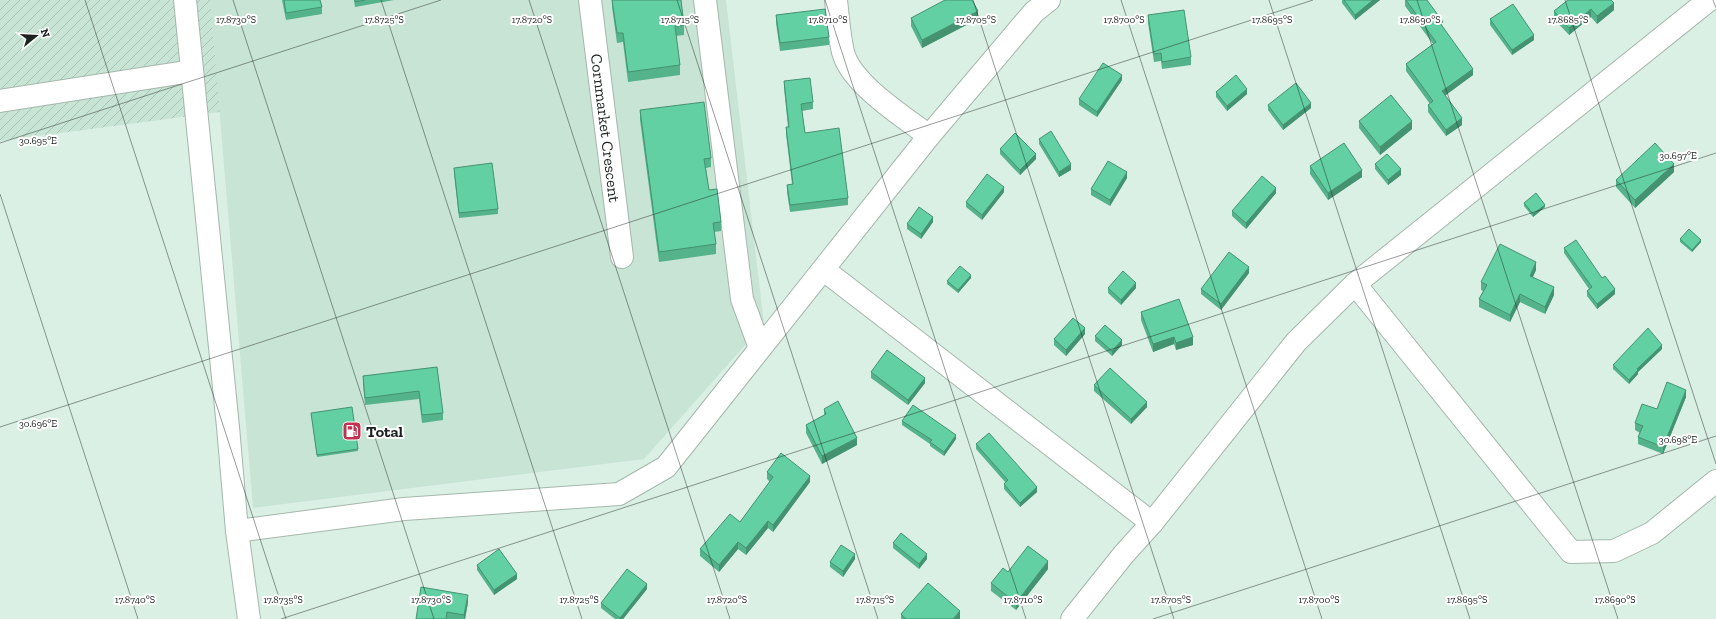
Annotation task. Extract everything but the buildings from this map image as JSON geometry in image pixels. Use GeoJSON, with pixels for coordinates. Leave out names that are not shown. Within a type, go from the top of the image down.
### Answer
{"type":"FeatureCollection","features":[{"type":"Feature","properties":{"kind":"street"},"geometry":{"type":"LineString","coordinates":[[185,0],[237,531],[249,619]]}},
{"type":"Feature","properties":{"kind":"street","name":"Cornmarket Crescent"},"geometry":{"type":"LineString","coordinates":[[590,0],[622,257]]}},
{"type":"Feature","properties":{"kind":"street"},"geometry":{"type":"LineString","coordinates":[[705,0],[742,299],[760,348]]}},
{"type":"Feature","properties":{"kind":"street"},"geometry":{"type":"LineString","coordinates":[[836,0],[843,53],[854,74],[867,88],[929,136]]}},
{"type":"Feature","properties":{"kind":"street"},"geometry":{"type":"LineString","coordinates":[[237,531],[404,509],[619,494],[666,467],[929,136],[1034,12],[1050,0]]}},
{"type":"Feature","properties":{"kind":"street"},"geometry":{"type":"LineString","coordinates":[[1072,619],[1124,554],[1152,522],[1296,342],[1355,284],[1709,0]]}},
{"type":"Feature","properties":{"kind":"street"},"geometry":{"type":"LineString","coordinates":[[0,101],[192,71]]}},
{"type":"Feature","properties":{"kind":"street"},"geometry":{"type":"LineString","coordinates":[[824,270],[1152,522]]}},
{"type":"Feature","properties":{"kind":"street"},"geometry":{"type":"LineString","coordinates":[[1355,284],[1571,552],[1614,551],[1646,536],[1652,533],[1716,481]]}},
{"type":"Feature","properties":{"kind":"shaded area"},"geometry":{"type":"Polygon","coordinates":[[[0,0],[210,0],[220,112],[0,141],[0,0]]]}},
{"type":"Feature","properties":{"kind":"shaded area"},"geometry":{"type":"Polygon","coordinates":[[[210,0],[726,0],[764,324],[644,459],[253,508],[210,0]]]}},
{"type":"Feature","properties":{"kind":"place","name":"Total"},"geometry":{"type":"Point","coordinates":[352,431]}}]}
